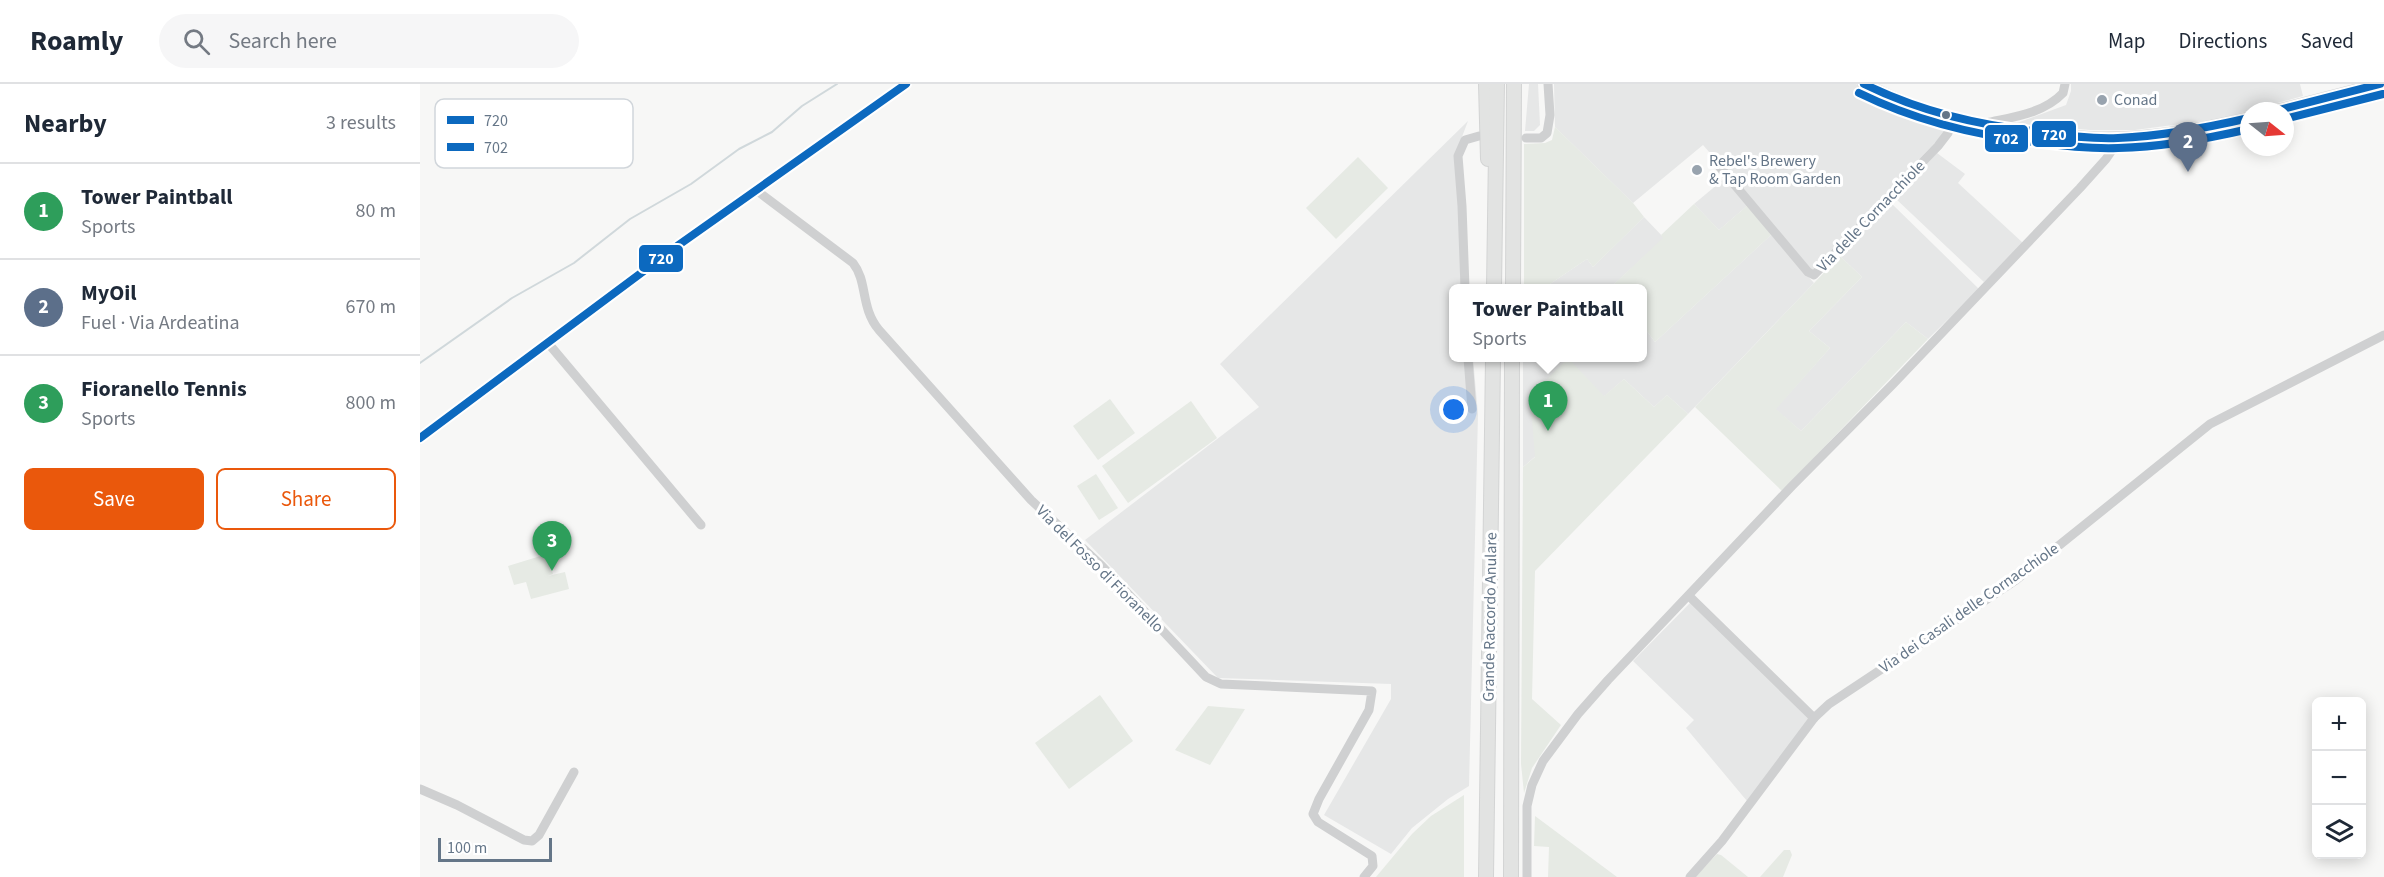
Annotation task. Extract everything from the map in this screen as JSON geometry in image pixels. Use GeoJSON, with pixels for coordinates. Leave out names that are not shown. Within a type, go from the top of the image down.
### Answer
{"type":"FeatureCollection","features":[{"type":"Feature","properties":{"kind":"highway"},"geometry":{"type":"LineString","coordinates":[[1486,84],[1487,155],[1495,206]]}},
{"type":"Feature","properties":{"kind":"highway"},"geometry":{"type":"LineString","coordinates":[[1494,284],[1497,84]]}},
{"type":"Feature","properties":{"kind":"highway"},"geometry":{"type":"LineString","coordinates":[[1513,284],[1514,84]]}},
{"type":"Feature","properties":{"kind":"highway","name":"Grande Raccordo Anulare"},"geometry":{"type":"LineString","coordinates":[[1486,877],[1493,362]]}},
{"type":"Feature","properties":{"kind":"highway","name":"Grande Raccordo Anulare"},"geometry":{"type":"LineString","coordinates":[[1511,877],[1512,362]]}},
{"type":"Feature","properties":{"kind":"main road"},"geometry":{"type":"LineString","coordinates":[[1864,84],[1911,106],[1953,119],[1980,125],[2078,136],[2121,137],[2240,120]]}},
{"type":"Feature","properties":{"kind":"main road"},"geometry":{"type":"LineString","coordinates":[[2294,106],[2380,84]]}},
{"type":"Feature","properties":{"kind":"street"},"geometry":{"type":"LineString","coordinates":[[420,438],[756,190],[906,84]]}},
{"type":"Feature","properties":{"kind":"street"},"geometry":{"type":"LineString","coordinates":[[1526,138],[1541,138],[1547,133],[1550,122],[1548,84]]}},
{"type":"Feature","properties":{"kind":"street"},"geometry":{"type":"LineString","coordinates":[[1980,125],[2030,113],[2050,104],[2063,93],[2065,84]]}},
{"type":"Feature","properties":{"kind":"street","name":"Via delle Cornacchiole"},"geometry":{"type":"LineString","coordinates":[[1713,159],[1808,272],[1814,275],[1942,142],[1950,130],[1953,119]]}},
{"type":"Feature","properties":{"kind":"street"},"geometry":{"type":"LineString","coordinates":[[1465,284],[1458,156],[1465,140],[1479,136]]}},
{"type":"Feature","properties":{"kind":"street"},"geometry":{"type":"LineString","coordinates":[[1527,877],[1527,806],[1532,785],[1540,766],[1578,714],[2080,188],[2106,159],[2121,137]]}},
{"type":"Feature","properties":{"kind":"street","name":"Via del Fosso di Fioranello"},"geometry":{"type":"LineString","coordinates":[[756,190],[853,263],[859,273],[867,310],[879,330],[1031,500],[1102,566],[1206,677],[1221,684],[1372,691],[1369,710],[1319,799],[1313,814],[1318,822],[1372,856],[1373,866],[1364,877]]}},
{"type":"Feature","properties":{"kind":"street","name":"Via dei Casali delle Cornacchiole"},"geometry":{"type":"LineString","coordinates":[[1690,877],[1722,841],[1814,718],[1847,691],[2016,580],[2210,424],[2384,335]]}},
{"type":"Feature","properties":{"kind":"street"},"geometry":{"type":"LineString","coordinates":[[548,343],[701,525]]}},
{"type":"Feature","properties":{"kind":"street"},"geometry":{"type":"LineString","coordinates":[[1468,362],[1472,409]]}},
{"type":"Feature","properties":{"kind":"street"},"geometry":{"type":"LineString","coordinates":[[1689,596],[1814,718]]}},
{"type":"Feature","properties":{"kind":"street"},"geometry":{"type":"LineString","coordinates":[[420,789],[457,805],[524,840],[532,841],[539,835],[574,772]]}},
{"type":"Feature","properties":{"kind":"shaded area"},"geometry":{"type":"Polygon","coordinates":[[[1529,84],[1538,84],[1540,125],[1534,131],[1525,131],[1529,84]]]}},
{"type":"Feature","properties":{"kind":"shaded area"},"geometry":{"type":"Polygon","coordinates":[[[1554,84],[1856,84],[1899,110],[1946,123],[1945,132],[1812,270],[1703,145],[1633,203],[1555,127],[1554,84]]]}},
{"type":"Feature","properties":{"kind":"shaded area"},"geometry":{"type":"Polygon","coordinates":[[[2071,84],[2300,84],[2303,96],[2281,102],[2240,102],[2240,113],[2219,119],[2135,130],[2090,130],[2017,123],[2066,105],[2071,84]]]}},
{"type":"Feature","properties":{"kind":"shaded area"},"geometry":{"type":"Polygon","coordinates":[[[1468,121],[1457,150],[1468,284],[1449,284],[1449,362],[1473,362],[1478,414],[1469,786],[1448,799],[1412,828],[1391,854],[1324,815],[1391,699],[1391,684],[1218,678],[1085,540],[1259,407],[1220,364],[1468,121]]]}},
{"type":"Feature","properties":{"kind":"shaded area"},"geometry":{"type":"Polygon","coordinates":[[[1555,127],[1633,203],[1644,217],[1593,267],[1587,259],[1550,284],[1524,284],[1524,144],[1545,143],[1552,140],[1555,127]]]}},
{"type":"Feature","properties":{"kind":"shaded area"},"geometry":{"type":"Polygon","coordinates":[[[1937,153],[1965,174],[1958,183],[2023,243],[1984,282],[1895,198],[1937,153]]]}},
{"type":"Feature","properties":{"kind":"shaded area"},"geometry":{"type":"Polygon","coordinates":[[[1358,157],[1388,188],[1336,239],[1306,208],[1358,157]]]}},
{"type":"Feature","properties":{"kind":"shaded area"},"geometry":{"type":"Polygon","coordinates":[[[1724,179],[1748,205],[1719,230],[1694,204],[1724,179]]]}},
{"type":"Feature","properties":{"kind":"shaded area"},"geometry":{"type":"Polygon","coordinates":[[[1891,203],[1979,289],[1928,339],[1906,322],[1801,431],[1775,409],[1830,348],[1809,331],[1862,277],[1840,256],[1891,203]]]}},
{"type":"Feature","properties":{"kind":"shaded area"},"geometry":{"type":"Polygon","coordinates":[[[1694,204],[1719,230],[1748,205],[1771,235],[1655,342],[1647,331],[1647,284],[1614,284],[1663,238],[1661,235],[1694,204]]]}},
{"type":"Feature","properties":{"kind":"shaded area"},"geometry":{"type":"Polygon","coordinates":[[[1644,217],[1664,238],[1614,284],[1550,284],[1587,259],[1593,267],[1644,217]]]}},
{"type":"Feature","properties":{"kind":"shaded area"},"geometry":{"type":"Polygon","coordinates":[[[1771,235],[1814,283],[1688,414],[1667,395],[1654,407],[1624,379],[1523,467],[1523,362],[1647,362],[1647,331],[1655,342],[1771,235]]]}},
{"type":"Feature","properties":{"kind":"shaded area"},"geometry":{"type":"Polygon","coordinates":[[[1840,256],[1862,277],[1809,331],[1830,348],[1776,409],[1801,431],[1906,322],[1928,339],[1782,491],[1695,407],[1840,256]]]}},
{"type":"Feature","properties":{"kind":"shaded area"},"geometry":{"type":"Polygon","coordinates":[[[1564,362],[1572,362],[1604,396],[1624,379],[1654,407],[1667,395],[1688,414],[1535,571],[1532,699],[1561,725],[1532,768],[1524,793],[1521,764],[1523,467],[1535,457],[1531,406],[1551,387],[1546,380],[1564,362]]]}},
{"type":"Feature","properties":{"kind":"shaded area"},"geometry":{"type":"Polygon","coordinates":[[[1110,399],[1135,433],[1098,460],[1073,426],[1110,399]]]}},
{"type":"Feature","properties":{"kind":"shaded area"},"geometry":{"type":"Polygon","coordinates":[[[1191,401],[1217,438],[1128,503],[1102,466],[1191,401]]]}},
{"type":"Feature","properties":{"kind":"shaded area"},"geometry":{"type":"Polygon","coordinates":[[[1096,474],[1118,508],[1099,520],[1077,486],[1096,474]]]}},
{"type":"Feature","properties":{"kind":"shaded area"},"geometry":{"type":"Polygon","coordinates":[[[547,554],[553,574],[548,576],[565,572],[569,589],[531,599],[526,582],[514,585],[508,566],[547,554]]]}},
{"type":"Feature","properties":{"kind":"shaded area"},"geometry":{"type":"Polygon","coordinates":[[[1691,602],[1810,719],[1747,801],[1686,728],[1694,720],[1633,661],[1691,602]]]}},
{"type":"Feature","properties":{"kind":"shaded area"},"geometry":{"type":"Polygon","coordinates":[[[1100,695],[1133,741],[1069,789],[1035,743],[1100,695]]]}},
{"type":"Feature","properties":{"kind":"shaded area"},"geometry":{"type":"Polygon","coordinates":[[[1208,706],[1245,709],[1210,765],[1175,750],[1208,706]]]}},
{"type":"Feature","properties":{"kind":"shaded area"},"geometry":{"type":"Polygon","coordinates":[[[1464,795],[1464,877],[1376,877],[1412,834],[1431,816],[1464,795]]]}},
{"type":"Feature","properties":{"kind":"shaded area"},"geometry":{"type":"Polygon","coordinates":[[[1535,816],[1617,877],[1548,877],[1549,847],[1534,846],[1535,816]]]}},
{"type":"Feature","properties":{"kind":"shaded area"},"geometry":{"type":"Polygon","coordinates":[[[1784,850],[1790,850],[1792,855],[1783,877],[1760,877],[1784,850]]]}},
{"type":"Feature","properties":{"kind":"shaded area"},"geometry":{"type":"Polygon","coordinates":[[[1717,854],[1721,855],[1748,877],[1695,877],[1717,854]]]}},
{"type":"Feature","properties":{"kind":"waterway"},"geometry":{"type":"LineString","coordinates":[[420,363],[512,298],[574,263],[630,219],[691,184],[739,149],[772,132],[802,106],[837,84]]}},
{"type":"Feature","properties":{"kind":"transit line","name":"720"},"geometry":{"type":"LineString","coordinates":[[420,438],[680,244],[906,84]]}},
{"type":"Feature","properties":{"kind":"transit line","name":"720"},"geometry":{"type":"LineString","coordinates":[[1864,84],[1885,94],[1950,116],[2017,129],[2079,137],[2118,138],[2151,135],[2240,120]]}},
{"type":"Feature","properties":{"kind":"transit line","name":"720"},"geometry":{"type":"LineString","coordinates":[[2294,106],[2380,84]]}},
{"type":"Feature","properties":{"kind":"transit line","name":"702"},"geometry":{"type":"LineString","coordinates":[[1859,93],[1923,119],[1967,131],[2077,147],[2151,146],[2240,131]]}},
{"type":"Feature","properties":{"kind":"transit line","name":"702"},"geometry":{"type":"LineString","coordinates":[[2294,117],[2383,94]]}},
{"type":"Feature","properties":{"kind":"place","name":"Conad"},"geometry":{"type":"Point","coordinates":[2102,100]}},
{"type":"Feature","properties":{"kind":"place","name":"Rebel's Brewery & Tap Room Garden"},"geometry":{"type":"Point","coordinates":[1697,170]}},
{"type":"Feature","properties":{"kind":"place","name":"MyOil"},"geometry":{"type":"Point","coordinates":[2188,172]}},
{"type":"Feature","properties":{"kind":"place","name":"Tower Paintball"},"geometry":{"type":"Point","coordinates":[1548,431]}},
{"type":"Feature","properties":{"kind":"place","name":"Fioranello Tennis"},"geometry":{"type":"Point","coordinates":[552,571]}}]}
